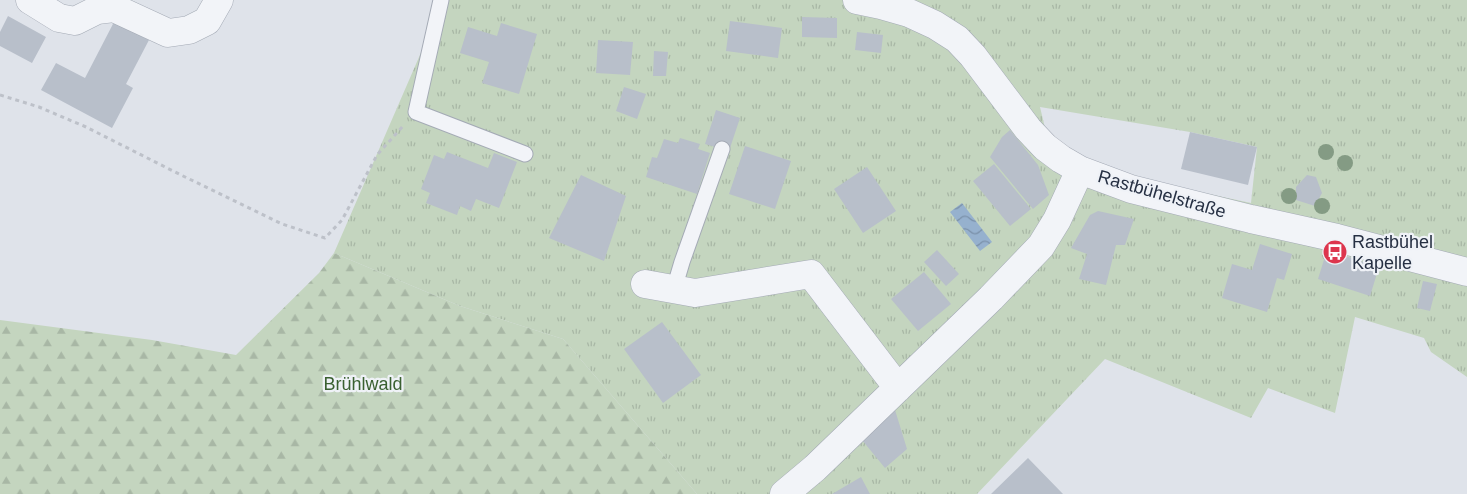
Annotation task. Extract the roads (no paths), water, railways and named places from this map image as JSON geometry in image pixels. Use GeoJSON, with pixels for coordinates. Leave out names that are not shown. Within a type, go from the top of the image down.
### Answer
{"type":"FeatureCollection","features":[{"type":"Feature","properties":{"kind":"street"},"geometry":{"type":"LineString","coordinates":[[30,0],[59,18],[75,21],[97,10],[114,8],[168,34],[189,30],[206,21],[219,0]]}},
{"type":"Feature","properties":{"kind":"street","name":"Rastbühelstraße"},"geometry":{"type":"LineString","coordinates":[[857,0],[909,13],[935,25],[957,39],[973,56],[1028,129],[1045,147],[1080,170],[1131,189],[1337,238],[1467,272]]}},
{"type":"Feature","properties":{"kind":"street"},"geometry":{"type":"LineString","coordinates":[[784,494],[815,468],[898,388],[991,298],[1041,246],[1057,220],[1080,170]]}},
{"type":"Feature","properties":{"kind":"street"},"geometry":{"type":"LineString","coordinates":[[645,284],[695,293],[811,274],[898,388]]}},
{"type":"Feature","properties":{"kind":"lane"},"geometry":{"type":"LineString","coordinates":[[440,0],[416,112],[525,154]]}},
{"type":"Feature","properties":{"kind":"lane"},"geometry":{"type":"LineString","coordinates":[[674,289],[722,149]]}},
{"type":"Feature","properties":{"kind":"water"},"geometry":{"type":"Polygon","coordinates":[[[962,203],[992,242],[980,251],[950,212],[962,203]]]}},
{"type":"Feature","properties":{"kind":"place","name":"Rastbühel Kapelle"},"geometry":{"type":"Point","coordinates":[1335,252]}},
{"type":"Feature","properties":{"kind":"park label","name":"Brühlwald"},"geometry":{"type":"Point","coordinates":[363,384]}}]}
